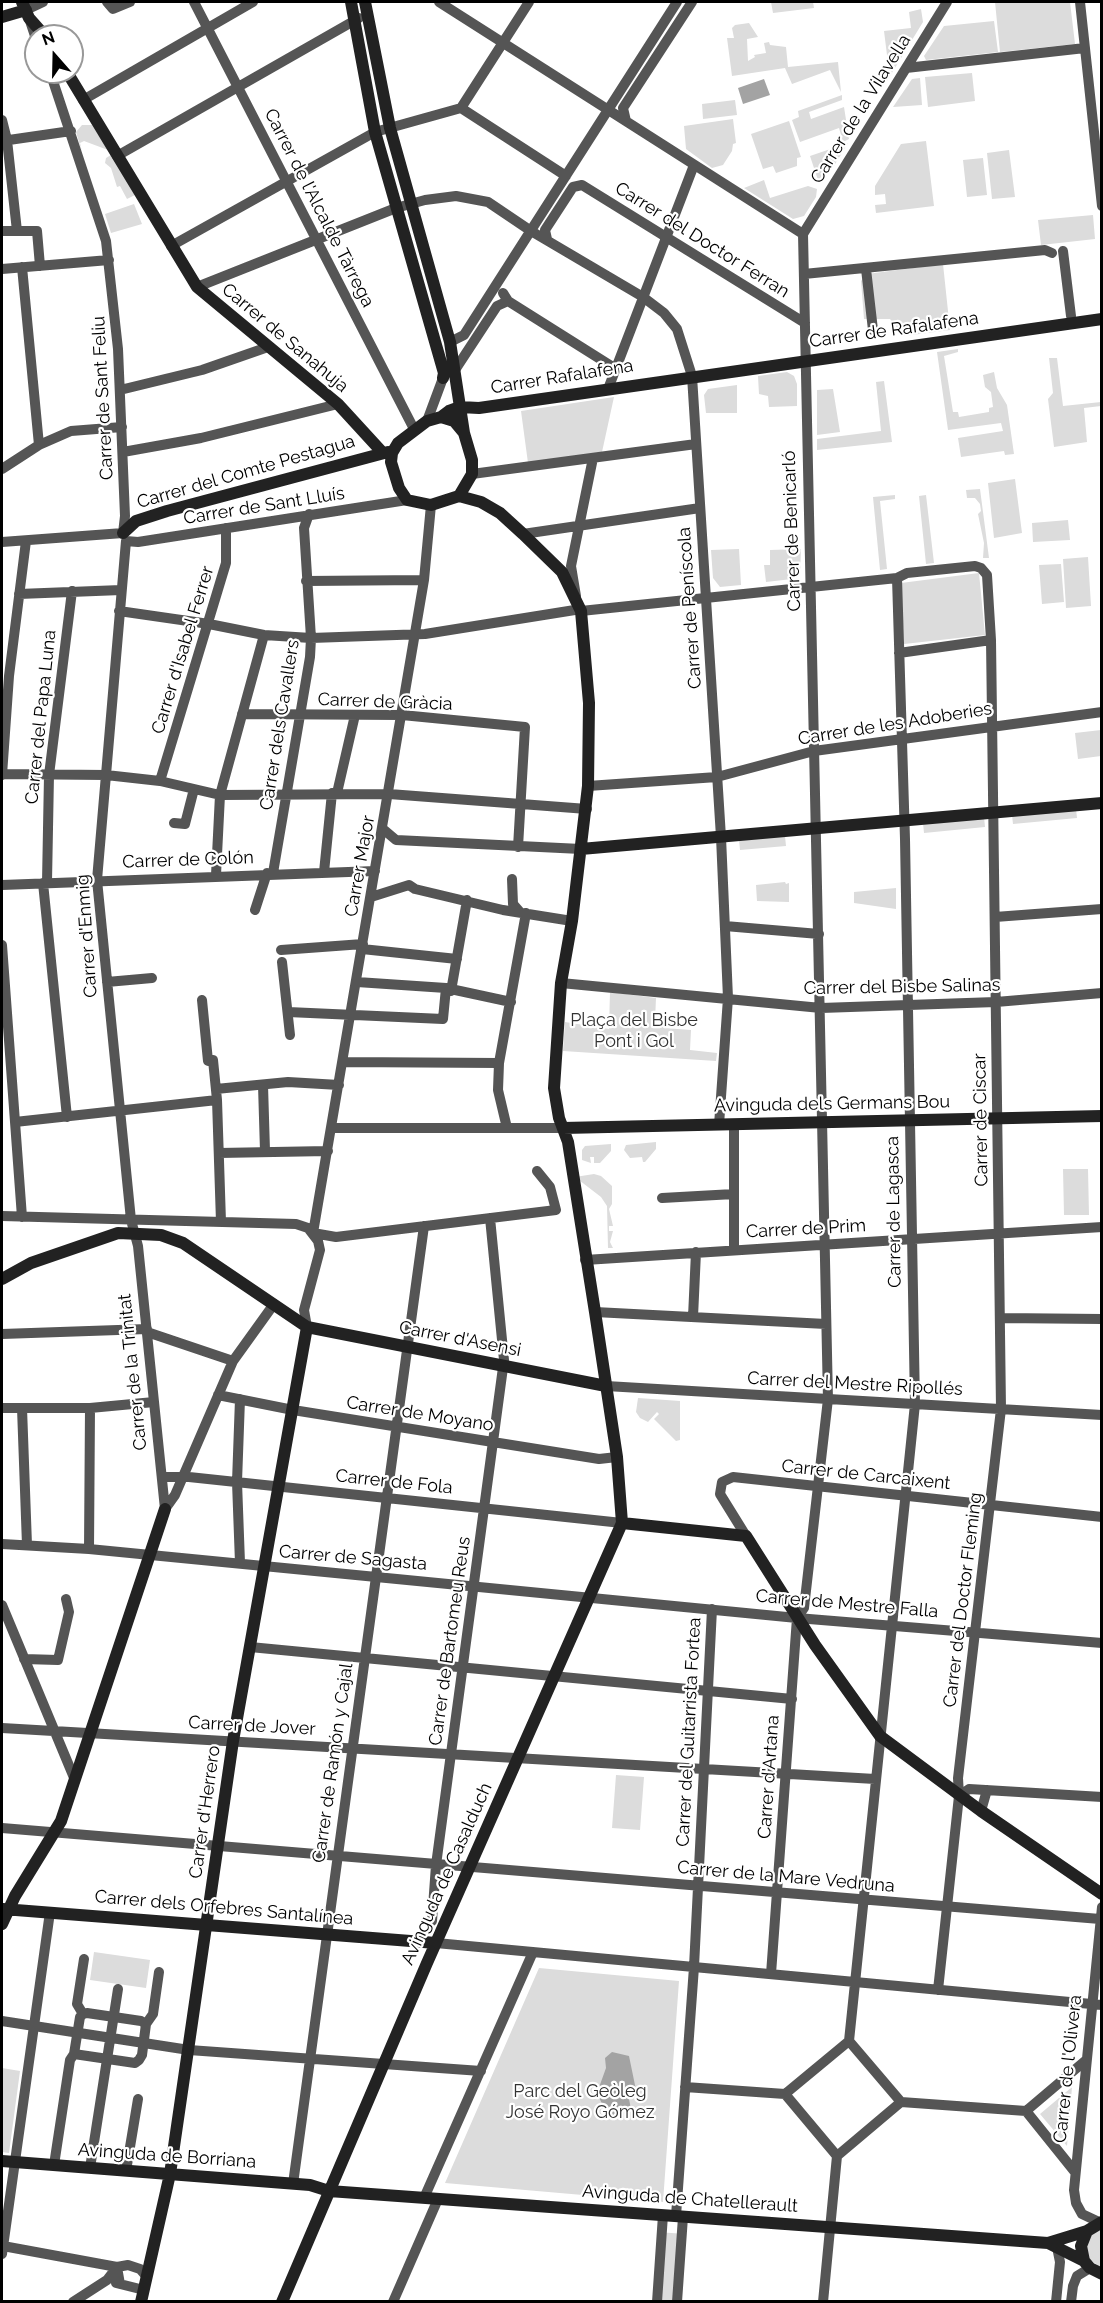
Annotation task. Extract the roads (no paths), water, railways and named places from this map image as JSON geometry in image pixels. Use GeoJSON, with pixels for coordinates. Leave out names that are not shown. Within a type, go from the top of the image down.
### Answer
{"type":"FeatureCollection","features":[{"type":"Feature","properties":{"kind":"street"},"geometry":{"type":"LineString","coordinates":[[2,17],[43,2]]}},
{"type":"Feature","properties":{"kind":"street"},"geometry":{"type":"LineString","coordinates":[[107,2],[113,9],[130,2]]}},
{"type":"Feature","properties":{"kind":"street","name":"Carrer de l'Alcalde Tàrrega"},"geometry":{"type":"LineString","coordinates":[[194,2],[414,429]]}},
{"type":"Feature","properties":{"kind":"street"},"geometry":{"type":"LineString","coordinates":[[83,100],[253,2]]}},
{"type":"Feature","properties":{"kind":"street"},"geometry":{"type":"LineString","coordinates":[[351,2],[375,132],[444,373],[427,421]]}},
{"type":"Feature","properties":{"kind":"street"},"geometry":{"type":"LineString","coordinates":[[439,2],[803,234]]}},
{"type":"Feature","properties":{"kind":"street"},"geometry":{"type":"LineString","coordinates":[[171,246],[375,132],[461,108],[529,2]]}},
{"type":"Feature","properties":{"kind":"street"},"geometry":{"type":"LineString","coordinates":[[450,342],[464,334],[526,227],[566,176],[603,107],[677,2]]}},
{"type":"Feature","properties":{"kind":"street"},"geometry":{"type":"LineString","coordinates":[[626,121],[624,108],[692,2]]}},
{"type":"Feature","properties":{"kind":"street","name":"Carrer de la Vilavella"},"geometry":{"type":"LineString","coordinates":[[803,234],[947,2]]}},
{"type":"Feature","properties":{"kind":"street"},"geometry":{"type":"LineString","coordinates":[[1080,2],[1098,129],[1101,206]]}},
{"type":"Feature","properties":{"kind":"street"},"geometry":{"type":"LineString","coordinates":[[117,156],[354,21],[366,8]]}},
{"type":"Feature","properties":{"kind":"street"},"geometry":{"type":"LineString","coordinates":[[366,8],[390,128],[450,342],[464,433],[472,460],[472,474],[459,496]]}},
{"type":"Feature","properties":{"kind":"street"},"geometry":{"type":"LineString","coordinates":[[26,10],[36,24]]}},
{"type":"Feature","properties":{"kind":"street"},"geometry":{"type":"LineString","coordinates":[[906,68],[1085,48]]}},
{"type":"Feature","properties":{"kind":"street","name":"Carrer de Sant Feliu"},"geometry":{"type":"LineString","coordinates":[[54,84],[98,214],[109,260],[120,390],[124,537]]}},
{"type":"Feature","properties":{"kind":"street","name":"Carrer de Sanahuja"},"geometry":{"type":"LineString","coordinates":[[74,84],[197,287],[338,404],[387,452]]}},
{"type":"Feature","properties":{"kind":"street"},"geometry":{"type":"LineString","coordinates":[[461,108],[566,176]]}},
{"type":"Feature","properties":{"kind":"street"},"geometry":{"type":"LineString","coordinates":[[2,120],[17,231]]}},
{"type":"Feature","properties":{"kind":"street"},"geometry":{"type":"LineString","coordinates":[[4,141],[71,131]]}},
{"type":"Feature","properties":{"kind":"street"},"geometry":{"type":"LineString","coordinates":[[608,389],[694,165]]}},
{"type":"Feature","properties":{"kind":"street","name":"Carrer del Doctor Ferran"},"geometry":{"type":"LineString","coordinates":[[547,239],[545,230],[573,187],[582,185],[805,323]]}},
{"type":"Feature","properties":{"kind":"street","name":"Carrer de Peníscola"},"geometry":{"type":"LineString","coordinates":[[197,287],[396,207],[456,196],[488,202],[643,297],[664,313],[677,329],[692,376],[721,837],[728,998],[719,1125]]}},
{"type":"Feature","properties":{"kind":"street"},"geometry":{"type":"LineString","coordinates":[[2,231],[37,231],[40,266]]}},
{"type":"Feature","properties":{"kind":"street","name":"Carrer de Benicarló"},"geometry":{"type":"LineString","coordinates":[[803,234],[825,1244]]}},
{"type":"Feature","properties":{"kind":"street"},"geometry":{"type":"LineString","coordinates":[[804,274],[1046,250],[1058,252],[1071,316]]}},
{"type":"Feature","properties":{"kind":"street"},"geometry":{"type":"LineString","coordinates":[[2,269],[109,260]]}},
{"type":"Feature","properties":{"kind":"street"},"geometry":{"type":"LineString","coordinates":[[22,267],[39,444]]}},
{"type":"Feature","properties":{"kind":"street"},"geometry":{"type":"LineString","coordinates":[[866,269],[873,330]]}},
{"type":"Feature","properties":{"kind":"street"},"geometry":{"type":"LineString","coordinates":[[455,370],[497,306],[506,297],[616,369]]}},
{"type":"Feature","properties":{"kind":"street","name":"Carrer de Rafalafena"},"geometry":{"type":"LineString","coordinates":[[692,376],[1101,319]]}},
{"type":"Feature","properties":{"kind":"street"},"geometry":{"type":"LineString","coordinates":[[120,390],[202,370],[268,347]]}},
{"type":"Feature","properties":{"kind":"street","name":"Carrer Rafalafena"},"geometry":{"type":"LineString","coordinates":[[441,417],[460,407],[479,408],[692,376]]}},
{"type":"Feature","properties":{"kind":"street"},"geometry":{"type":"LineString","coordinates":[[123,452],[201,438],[338,404]]}},
{"type":"Feature","properties":{"kind":"street"},"geometry":{"type":"LineString","coordinates":[[464,433],[454,421],[441,417],[427,421],[414,429],[387,452],[399,488],[407,500],[431,505],[459,496],[481,502],[500,513],[562,572],[580,606]]}},
{"type":"Feature","properties":{"kind":"street"},"geometry":{"type":"LineString","coordinates":[[2,469],[39,444],[71,431],[122,427]]}},
{"type":"Feature","properties":{"kind":"street"},"geometry":{"type":"LineString","coordinates":[[472,474],[696,444]]}},
{"type":"Feature","properties":{"kind":"street","name":"Carrer del Comte Pestagua"},"geometry":{"type":"LineString","coordinates":[[124,537],[136,521],[387,452]]}},
{"type":"Feature","properties":{"kind":"street"},"geometry":{"type":"LineString","coordinates":[[580,606],[571,566],[593,458]]}},
{"type":"Feature","properties":{"kind":"street","name":"Carrer de Sant Lluís"},"geometry":{"type":"LineString","coordinates":[[2,542],[124,537],[138,542],[407,500]]}},
{"type":"Feature","properties":{"kind":"street","name":"Carrer Major"},"geometry":{"type":"LineString","coordinates":[[307,1327],[304,1310],[320,1250],[313,1233],[402,716],[424,580],[431,505]]}},
{"type":"Feature","properties":{"kind":"street"},"geometry":{"type":"LineString","coordinates":[[523,534],[700,508]]}},
{"type":"Feature","properties":{"kind":"street","name":"Carrer dels Cavallers"},"geometry":{"type":"LineString","coordinates":[[255,910],[270,873],[286,795],[311,638],[304,528],[309,514]]}},
{"type":"Feature","properties":{"kind":"street","name":"Carrer d'Isabel Ferrer"},"geometry":{"type":"LineString","coordinates":[[160,781],[210,624],[226,563],[226,528]]}},
{"type":"Feature","properties":{"kind":"street","name":"Carrer d'Enmig"},"geometry":{"type":"LineString","coordinates":[[124,537],[97,880],[132,1226]]}},
{"type":"Feature","properties":{"kind":"street"},"geometry":{"type":"LineString","coordinates":[[26,541],[2,774],[106,775],[160,781],[220,795],[389,794],[587,809]]}},
{"type":"Feature","properties":{"kind":"street","name":"Carrer de Ciscar"},"geometry":{"type":"LineString","coordinates":[[897,579],[907,573],[975,566],[981,568],[987,575],[991,640],[1001,1409]]}},
{"type":"Feature","properties":{"kind":"street"},"geometry":{"type":"LineString","coordinates":[[119,611],[210,624],[264,635],[311,638],[415,634],[580,606],[706,598],[897,579]]}},
{"type":"Feature","properties":{"kind":"street","name":"Carrer de Lagasca"},"geometry":{"type":"LineString","coordinates":[[849,2040],[915,1404],[905,839],[897,579]]}},
{"type":"Feature","properties":{"kind":"street"},"geometry":{"type":"LineString","coordinates":[[306,581],[424,580]]}},
{"type":"Feature","properties":{"kind":"street"},"geometry":{"type":"LineString","coordinates":[[19,594],[121,590]]}},
{"type":"Feature","properties":{"kind":"street","name":"Carrer del Papa Luna"},"geometry":{"type":"LineString","coordinates":[[67,1117],[45,883],[49,774],[72,591]]}},
{"type":"Feature","properties":{"kind":"street","name":"Avinguda de Casalduch"},"geometry":{"type":"LineString","coordinates":[[282,2301],[383,2064],[622,1523],[618,1457],[568,1142],[554,1088],[561,983],[587,809],[589,703],[580,606]]}},
{"type":"Feature","properties":{"kind":"street"},"geometry":{"type":"LineString","coordinates":[[216,875],[220,795],[264,635]]}},
{"type":"Feature","properties":{"kind":"street"},"geometry":{"type":"LineString","coordinates":[[899,653],[991,640]]}},
{"type":"Feature","properties":{"kind":"street","name":"Carrer de les Adoberies"},"geometry":{"type":"LineString","coordinates":[[588,786],[717,777],[814,751],[1101,712]]}},
{"type":"Feature","properties":{"kind":"street","name":"Carrer de Gràcia"},"geometry":{"type":"LineString","coordinates":[[242,714],[402,716],[525,727],[520,804]]}},
{"type":"Feature","properties":{"kind":"street"},"geometry":{"type":"LineString","coordinates":[[324,872],[334,793],[355,715]]}},
{"type":"Feature","properties":{"kind":"street"},"geometry":{"type":"LineString","coordinates":[[174,823],[185,824],[194,789]]}},
{"type":"Feature","properties":{"kind":"street"},"geometry":{"type":"LineString","coordinates":[[383,830],[396,840],[581,849],[1101,802]]}},
{"type":"Feature","properties":{"kind":"street"},"geometry":{"type":"LineString","coordinates":[[518,847],[520,804]]}},
{"type":"Feature","properties":{"kind":"street","name":"Carrer de Colón"},"geometry":{"type":"LineString","coordinates":[[2,885],[216,875],[375,871]]}},
{"type":"Feature","properties":{"kind":"street"},"geometry":{"type":"LineString","coordinates":[[512,879],[513,904],[523,913]]}},
{"type":"Feature","properties":{"kind":"street"},"geometry":{"type":"LineString","coordinates":[[371,897],[409,885],[415,889],[523,913],[572,921]]}},
{"type":"Feature","properties":{"kind":"street"},"geometry":{"type":"LineString","coordinates":[[288,1012],[443,1018],[457,959],[467,900]]}},
{"type":"Feature","properties":{"kind":"street"},"geometry":{"type":"LineString","coordinates":[[995,917],[1101,909]]}},
{"type":"Feature","properties":{"kind":"street"},"geometry":{"type":"LineString","coordinates":[[507,1128],[498,1090],[500,1063],[523,913]]}},
{"type":"Feature","properties":{"kind":"street"},"geometry":{"type":"LineString","coordinates":[[725,926],[819,934]]}},
{"type":"Feature","properties":{"kind":"street"},"geometry":{"type":"LineString","coordinates":[[2,945],[22,1218]]}},
{"type":"Feature","properties":{"kind":"street"},"geometry":{"type":"LineString","coordinates":[[281,950],[363,947],[457,959]]}},
{"type":"Feature","properties":{"kind":"street"},"geometry":{"type":"LineString","coordinates":[[282,962],[290,1035]]}},
{"type":"Feature","properties":{"kind":"street"},"geometry":{"type":"LineString","coordinates":[[107,982],[152,978]]}},
{"type":"Feature","properties":{"kind":"street"},"geometry":{"type":"LineString","coordinates":[[357,982],[449,990],[511,1002]]}},
{"type":"Feature","properties":{"kind":"street","name":"Carrer del Bisbe Salinas"},"geometry":{"type":"LineString","coordinates":[[561,983],[821,1008],[996,1002],[1101,993]]}},
{"type":"Feature","properties":{"kind":"street"},"geometry":{"type":"LineString","coordinates":[[202,1000],[208,1061],[213,1060],[216,1094],[221,1222]]}},
{"type":"Feature","properties":{"kind":"street"},"geometry":{"type":"LineString","coordinates":[[343,1062],[500,1063]]}},
{"type":"Feature","properties":{"kind":"street"},"geometry":{"type":"LineString","coordinates":[[15,1122],[120,1111],[263,1084],[288,1082],[339,1085]]}},
{"type":"Feature","properties":{"kind":"street"},"geometry":{"type":"LineString","coordinates":[[263,1084],[265,1151]]}},
{"type":"Feature","properties":{"kind":"street","name":"Avinguda dels Germans Bou"},"geometry":{"type":"LineString","coordinates":[[563,1128],[1101,1116]]}},
{"type":"Feature","properties":{"kind":"street"},"geometry":{"type":"LineString","coordinates":[[734,1124],[735,1250]]}},
{"type":"Feature","properties":{"kind":"street"},"geometry":{"type":"LineString","coordinates":[[332,1128],[563,1128]]}},
{"type":"Feature","properties":{"kind":"street"},"geometry":{"type":"LineString","coordinates":[[219,1154],[328,1151]]}},
{"type":"Feature","properties":{"kind":"street"},"geometry":{"type":"LineString","coordinates":[[2,1279],[31,1263],[132,1226],[179,1221],[296,1224],[313,1233],[336,1237],[556,1209],[550,1187],[537,1171]]}},
{"type":"Feature","properties":{"kind":"street"},"geometry":{"type":"LineString","coordinates":[[662,1198],[734,1194]]}},
{"type":"Feature","properties":{"kind":"street"},"geometry":{"type":"LineString","coordinates":[[2,1216],[87,1217],[132,1226],[183,1243],[307,1327]]}},
{"type":"Feature","properties":{"kind":"street","name":"Carrer de Bartomeu Reus"},"geometry":{"type":"LineString","coordinates":[[432,1922],[436,1865],[503,1366],[490,1218]]}},
{"type":"Feature","properties":{"kind":"street","name":"Carrer de la Trinitat"},"geometry":{"type":"LineString","coordinates":[[132,1226],[138,1246],[165,1509]]}},
{"type":"Feature","properties":{"kind":"street","name":"Carrer de Ramón y Cajal"},"geometry":{"type":"LineString","coordinates":[[293,2184],[424,1226]]}},
{"type":"Feature","properties":{"kind":"street","name":"Carrer de Prim"},"geometry":{"type":"LineString","coordinates":[[585,1260],[1101,1227]]}},
{"type":"Feature","properties":{"kind":"street","name":"Carrer d'Artana"},"geometry":{"type":"LineString","coordinates":[[771,1974],[798,1618],[804,1608],[828,1399],[825,1244]]}},
{"type":"Feature","properties":{"kind":"street"},"geometry":{"type":"LineString","coordinates":[[693,1317],[696,1252]]}},
{"type":"Feature","properties":{"kind":"street","name":"Carrer de la Trinitat"},"geometry":{"type":"LineString","coordinates":[[2,1924],[5,1909],[61,1821],[165,1509],[183,1476],[233,1361],[274,1304]]}},
{"type":"Feature","properties":{"kind":"street"},"geometry":{"type":"LineString","coordinates":[[595,1312],[826,1324]]}},
{"type":"Feature","properties":{"kind":"street"},"geometry":{"type":"LineString","coordinates":[[1000,1318],[1101,1319]]}},
{"type":"Feature","properties":{"kind":"street","name":"Carrer d'Asensi"},"geometry":{"type":"LineString","coordinates":[[307,1327],[606,1386]]}},
{"type":"Feature","properties":{"kind":"street","name":"Carrer d'Herrero"},"geometry":{"type":"LineString","coordinates":[[142,2296],[170,2174],[233,1741],[307,1327]]}},
{"type":"Feature","properties":{"kind":"street"},"geometry":{"type":"LineString","coordinates":[[2,1334],[147,1331],[233,1361]]}},
{"type":"Feature","properties":{"kind":"street","name":"Carrer del Mestre Ripollés"},"geometry":{"type":"LineString","coordinates":[[606,1386],[1101,1415]]}},
{"type":"Feature","properties":{"kind":"street","name":"Carrer de Moyano"},"geometry":{"type":"LineString","coordinates":[[218,1395],[293,1410],[598,1459],[618,1457]]}},
{"type":"Feature","properties":{"kind":"street"},"geometry":{"type":"LineString","coordinates":[[240,1399],[237,1482],[240,1563]]}},
{"type":"Feature","properties":{"kind":"street"},"geometry":{"type":"LineString","coordinates":[[2,1408],[90,1408],[154,1402]]}},
{"type":"Feature","properties":{"kind":"street"},"geometry":{"type":"LineString","coordinates":[[22,1408],[27,1545]]}},
{"type":"Feature","properties":{"kind":"street"},"geometry":{"type":"LineString","coordinates":[[89,1549],[90,1408]]}},
{"type":"Feature","properties":{"kind":"street","name":"Carrer del Doctor Fleming"},"geometry":{"type":"LineString","coordinates":[[938,1990],[960,1796],[958,1778],[1001,1409]]}},
{"type":"Feature","properties":{"kind":"street","name":"Carrer de Fola"},"geometry":{"type":"LineString","coordinates":[[162,1477],[183,1476],[622,1523]]}},
{"type":"Feature","properties":{"kind":"street","name":"Carrer de Carcaixent"},"geometry":{"type":"LineString","coordinates":[[746,1536],[720,1494],[719,1489],[722,1482],[733,1477],[1101,1516]]}},
{"type":"Feature","properties":{"kind":"street"},"geometry":{"type":"LineString","coordinates":[[622,1523],[746,1536],[798,1618],[880,1736],[960,1796],[1101,1894]]}},
{"type":"Feature","properties":{"kind":"street","name":"Carrer de Sagasta"},"geometry":{"type":"LineString","coordinates":[[2,1544],[89,1549],[589,1597]]}},
{"type":"Feature","properties":{"kind":"street","name":"Carrer de Mestre Falla"},"geometry":{"type":"LineString","coordinates":[[589,1597],[798,1618],[1101,1643]]}},
{"type":"Feature","properties":{"kind":"street"},"geometry":{"type":"LineString","coordinates":[[24,1659],[58,1660],[69,1612],[67,1602]]}},
{"type":"Feature","properties":{"kind":"street"},"geometry":{"type":"LineString","coordinates":[[2,1605],[75,1780]]}},
{"type":"Feature","properties":{"kind":"street","name":"Carrer del Guitarrista Fortea"},"geometry":{"type":"LineString","coordinates":[[674,2216],[694,1967],[712,1609]]}},
{"type":"Feature","properties":{"kind":"street"},"geometry":{"type":"LineString","coordinates":[[250,1647],[792,1699]]}},
{"type":"Feature","properties":{"kind":"street"},"geometry":{"type":"LineString","coordinates":[[2,1728],[91,1732]]}},
{"type":"Feature","properties":{"kind":"street","name":"Carrer de Jover"},"geometry":{"type":"LineString","coordinates":[[91,1732],[876,1779]]}},
{"type":"Feature","properties":{"kind":"street"},"geometry":{"type":"LineString","coordinates":[[960,1796],[969,1789],[1101,1797]]}},
{"type":"Feature","properties":{"kind":"street"},"geometry":{"type":"LineString","coordinates":[[981,1811],[987,1790]]}},
{"type":"Feature","properties":{"kind":"street","name":"Carrer de la Mare Vedruna"},"geometry":{"type":"LineString","coordinates":[[2,1828],[218,1848],[1100,1919]]}},
{"type":"Feature","properties":{"kind":"street","name":"Carrer de l'Olivera"},"geometry":{"type":"LineString","coordinates":[[1100,2222],[1082,2214],[1076,2203],[1075,2172],[1085,2061],[1096,2005],[1101,1907]]}},
{"type":"Feature","properties":{"kind":"street","name":"Carrer dels Orfebres Santalínea"},"geometry":{"type":"LineString","coordinates":[[5,1909],[436,1943]]}},
{"type":"Feature","properties":{"kind":"street"},"geometry":{"type":"LineString","coordinates":[[50,1912],[2,2250],[117,2267],[128,2265],[140,2269],[147,2277]]}},
{"type":"Feature","properties":{"kind":"street"},"geometry":{"type":"LineString","coordinates":[[436,1943],[1096,2005]]}},
{"type":"Feature","properties":{"kind":"street"},"geometry":{"type":"LineString","coordinates":[[424,2198],[533,1952]]}},
{"type":"Feature","properties":{"kind":"street"},"geometry":{"type":"LineString","coordinates":[[54,2165],[70,2060],[74,2054],[82,2014],[77,2004],[84,1959]]}},
{"type":"Feature","properties":{"kind":"street"},"geometry":{"type":"LineString","coordinates":[[74,2054],[135,2063],[142,2055],[146,2024],[153,2014],[159,1972]]}},
{"type":"Feature","properties":{"kind":"street"},"geometry":{"type":"LineString","coordinates":[[90,2168],[118,1989]]}},
{"type":"Feature","properties":{"kind":"street"},"geometry":{"type":"LineString","coordinates":[[82,2014],[113,2016],[146,2024]]}},
{"type":"Feature","properties":{"kind":"street"},"geometry":{"type":"LineString","coordinates":[[2,2021],[189,2049],[481,2071]]}},
{"type":"Feature","properties":{"kind":"street"},"geometry":{"type":"LineString","coordinates":[[685,2087],[785,2094],[849,2040],[901,2102]]}},
{"type":"Feature","properties":{"kind":"street"},"geometry":{"type":"LineString","coordinates":[[823,2301],[837,2156],[901,2102],[1026,2111],[1085,2061]]}},
{"type":"Feature","properties":{"kind":"street"},"geometry":{"type":"LineString","coordinates":[[785,2094],[837,2156]]}},
{"type":"Feature","properties":{"kind":"street"},"geometry":{"type":"LineString","coordinates":[[126,2171],[138,2100]]}},
{"type":"Feature","properties":{"kind":"street"},"geometry":{"type":"LineString","coordinates":[[1026,2111],[1075,2172]]}},
{"type":"Feature","properties":{"kind":"street","name":"Avinguda de Borriana"},"geometry":{"type":"LineString","coordinates":[[2,2161],[293,2184],[328,2191]]}},
{"type":"Feature","properties":{"kind":"street","name":"Avinguda de Chatellerault"},"geometry":{"type":"LineString","coordinates":[[328,2191],[1053,2245],[1101,2274]]}},
{"type":"Feature","properties":{"kind":"street"},"geometry":{"type":"LineString","coordinates":[[393,2301],[438,2199]]}},
{"type":"Feature","properties":{"kind":"street"},"geometry":{"type":"LineString","coordinates":[[657,2301],[674,2216]]}},
{"type":"Feature","properties":{"kind":"street"},"geometry":{"type":"LineString","coordinates":[[674,2216],[677,2301]]}},
{"type":"Feature","properties":{"kind":"street","name":"Avinguda de Chatellerault"},"geometry":{"type":"LineString","coordinates":[[1053,2245],[1087,2231],[1100,2222]]}},
{"type":"Feature","properties":{"kind":"street"},"geometry":{"type":"LineString","coordinates":[[1071,2301],[1072,2286],[1087,2264],[1081,2246],[1087,2231]]}},
{"type":"Feature","properties":{"kind":"street"},"geometry":{"type":"LineString","coordinates":[[1053,2245],[1060,2262],[1056,2301]]}},
{"type":"Feature","properties":{"kind":"street"},"geometry":{"type":"LineString","coordinates":[[73,2301],[107,2280],[117,2267]]}},
{"type":"Feature","properties":{"kind":"street"},"geometry":{"type":"LineString","coordinates":[[117,2267],[120,2284]]}},
{"type":"Feature","properties":{"kind":"street"},"geometry":{"type":"LineString","coordinates":[[107,2280],[142,2296]]}},
{"type":"Feature","properties":{"kind":"park label","name":"Plaça del Bisbe Pont i Gol"},"geometry":{"type":"Point","coordinates":[634,1031]}},
{"type":"Feature","properties":{"kind":"park label","name":"Parc del Geòleg José Royo Gómez"},"geometry":{"type":"Point","coordinates":[580,2102]}}]}
